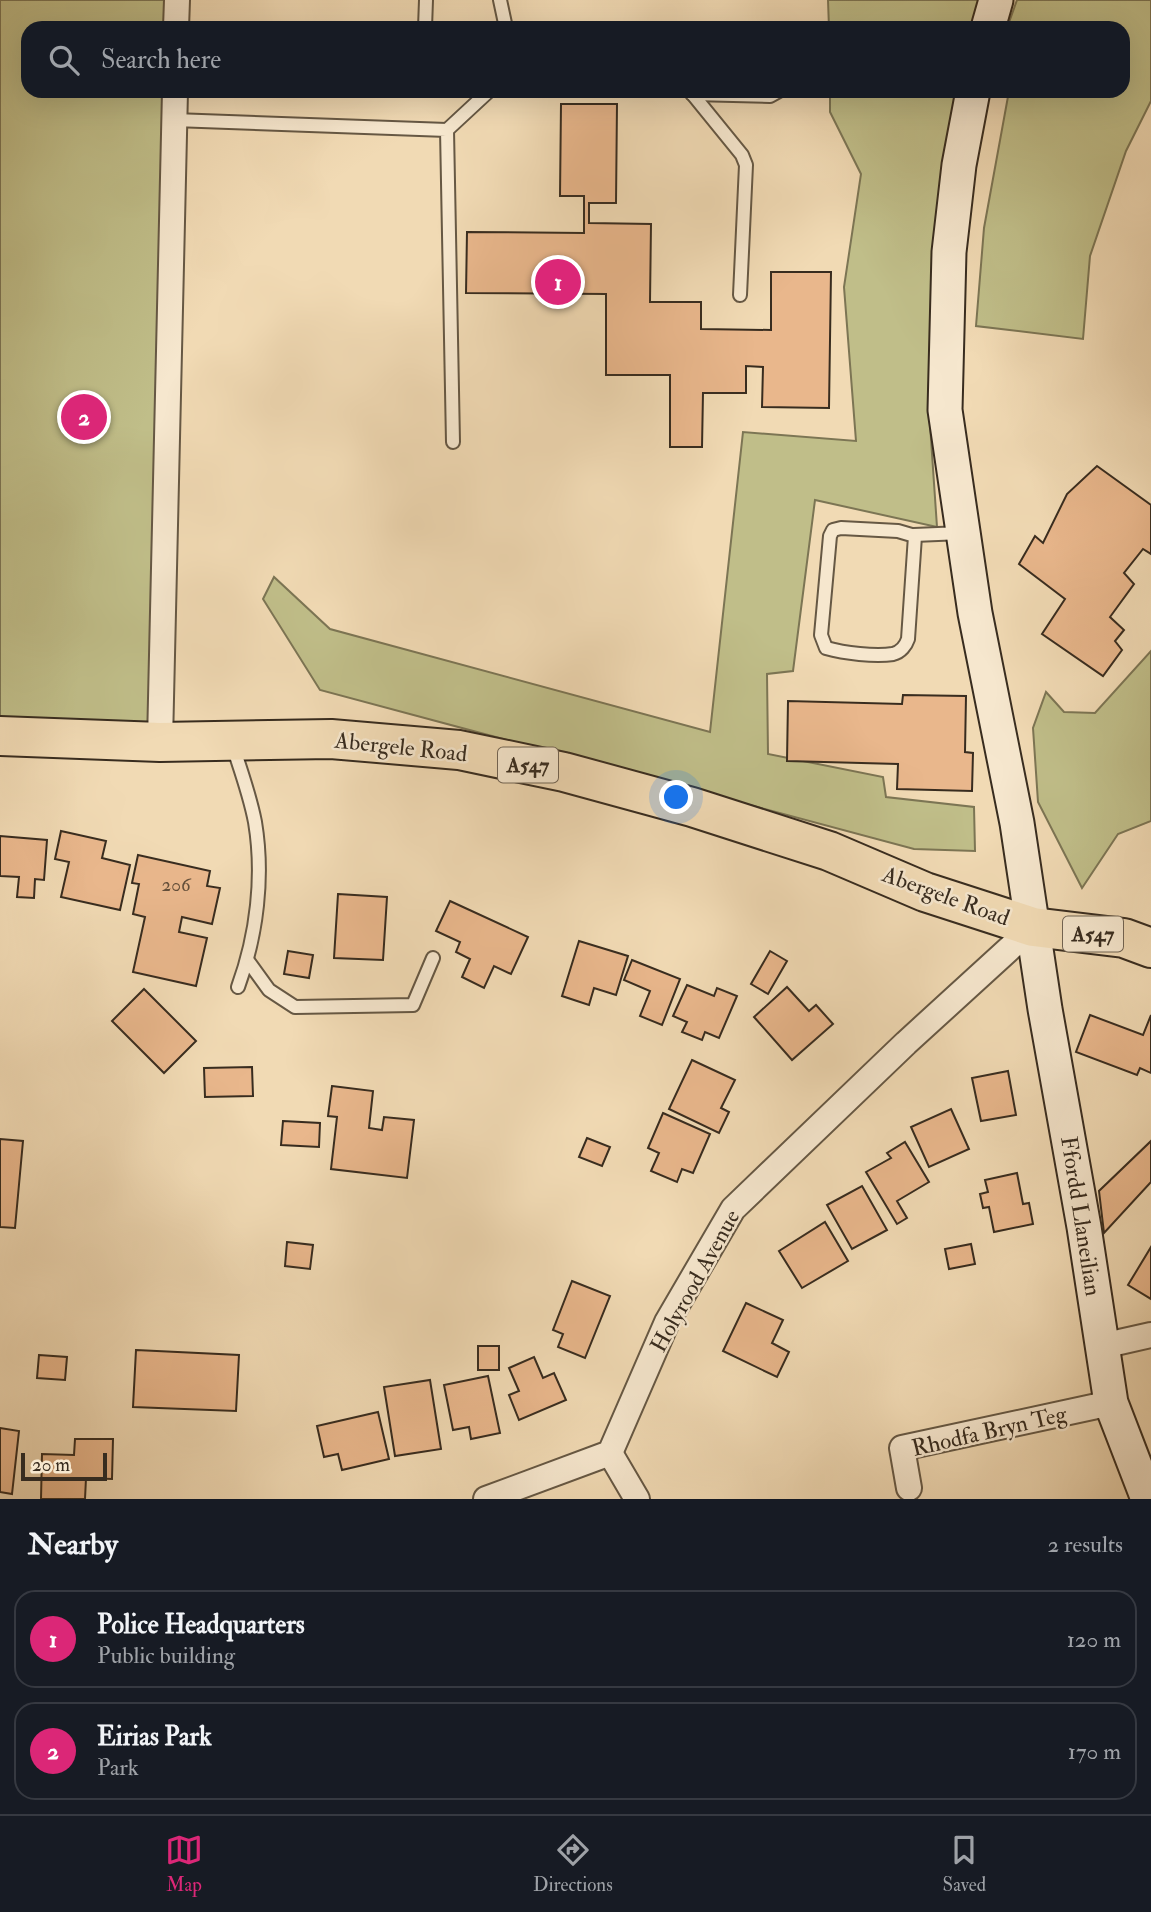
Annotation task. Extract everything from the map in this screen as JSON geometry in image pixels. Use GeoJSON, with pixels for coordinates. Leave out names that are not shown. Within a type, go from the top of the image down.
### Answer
{"type":"FeatureCollection","features":[{"type":"Feature","properties":{"kind":"main road","name":"Abergele Road"},"geometry":{"type":"LineString","coordinates":[[0,736],[160,742],[331,739],[446,749],[564,772],[692,807],[829,851],[925,892],[1033,927],[1124,938],[1151,948]]}},
{"type":"Feature","properties":{"kind":"street"},"geometry":{"type":"LineString","coordinates":[[176,21],[177,0]]}},
{"type":"Feature","properties":{"kind":"street"},"geometry":{"type":"LineString","coordinates":[[990,21],[996,0]]}},
{"type":"Feature","properties":{"kind":"street"},"geometry":{"type":"LineString","coordinates":[[160,742],[175,98]]}},
{"type":"Feature","properties":{"kind":"street","name":"Ffordd Llaneilian"},"geometry":{"type":"LineString","coordinates":[[972,98],[959,165],[949,252],[945,411],[975,613],[1014,810],[1111,1403],[1149,1499]]}},
{"type":"Feature","properties":{"kind":"street","name":"Holyrood Avenue"},"geometry":{"type":"LineString","coordinates":[[610,1453],[667,1322],[733,1209],[906,1043],[1033,927]]}},
{"type":"Feature","properties":{"kind":"street"},"geometry":{"type":"LineString","coordinates":[[1102,1346],[1151,1335]]}},
{"type":"Feature","properties":{"kind":"street","name":"Rhodfa Bryn Teg"},"geometry":{"type":"LineString","coordinates":[[909,1488],[902,1448],[1111,1403]]}},
{"type":"Feature","properties":{"kind":"street"},"geometry":{"type":"LineString","coordinates":[[486,1499],[610,1453],[637,1499]]}},
{"type":"Feature","properties":{"kind":"lane"},"geometry":{"type":"LineString","coordinates":[[425,21],[426,0]]}},
{"type":"Feature","properties":{"kind":"lane"},"geometry":{"type":"LineString","coordinates":[[500,0],[504,21]]}},
{"type":"Feature","properties":{"kind":"lane"},"geometry":{"type":"LineString","coordinates":[[174,120],[447,130],[481,98]]}},
{"type":"Feature","properties":{"kind":"lane"},"geometry":{"type":"LineString","coordinates":[[695,98],[742,155],[746,165],[740,295]]}},
{"type":"Feature","properties":{"kind":"lane"},"geometry":{"type":"LineString","coordinates":[[447,130],[453,442]]}},
{"type":"Feature","properties":{"kind":"lane"},"geometry":{"type":"LineString","coordinates":[[914,535],[906,646],[895,654],[842,653],[826,648],[821,635],[830,536],[833,530],[841,528],[898,531],[914,535],[962,533]]}},
{"type":"Feature","properties":{"kind":"lane"},"geometry":{"type":"LineString","coordinates":[[231,741],[255,823],[258,873],[255,924],[248,961],[238,986]]}},
{"type":"Feature","properties":{"kind":"lane"},"geometry":{"type":"LineString","coordinates":[[248,961],[270,990],[295,1007],[308,1007],[413,1005],[433,958]]}},
{"type":"Feature","properties":{"kind":"shaded area"},"geometry":{"type":"Polygon","coordinates":[[[0,0],[177,0],[176,21],[21,21],[21,98],[175,98],[160,742],[0,743],[0,0]]]}},
{"type":"Feature","properties":{"kind":"shaded area"},"geometry":{"type":"Polygon","coordinates":[[[828,0],[987,0],[980,21],[829,21],[828,0]]]}},
{"type":"Feature","properties":{"kind":"shaded area"},"geometry":{"type":"Polygon","coordinates":[[[1017,0],[1151,0],[1151,101],[1126,151],[1090,256],[1083,339],[976,326],[984,228],[1008,98],[1130,98],[1130,21],[1010,21],[1017,0]]]}},
{"type":"Feature","properties":{"kind":"shaded area"},"geometry":{"type":"Polygon","coordinates":[[[830,98],[962,98],[939,244],[928,395],[937,527],[815,500],[793,671],[767,674],[768,754],[883,777],[886,797],[974,807],[975,851],[914,849],[320,690],[263,599],[274,577],[330,629],[710,732],[743,432],[856,441],[844,287],[861,174],[830,112],[830,98]]]}},
{"type":"Feature","properties":{"kind":"shaded area"},"geometry":{"type":"Polygon","coordinates":[[[1151,651],[1151,821],[1118,834],[1082,888],[1038,802],[1033,728],[1046,692],[1064,712],[1095,713],[1151,651]]]}},
{"type":"Feature","properties":{"kind":"building"},"geometry":{"type":"Polygon","coordinates":[[[561,104],[617,104],[616,203],[589,203],[589,223],[651,224],[650,302],[701,302],[701,329],[771,330],[771,272],[831,272],[829,408],[762,407],[763,367],[746,366],[746,393],[703,393],[702,447],[670,447],[670,375],[606,375],[606,294],[466,293],[467,232],[584,233],[584,196],[560,196],[561,104]]]}},
{"type":"Feature","properties":{"kind":"building"},"geometry":{"type":"Polygon","coordinates":[[[1097,466],[1151,505],[1151,554],[1143,549],[1124,573],[1134,584],[1110,617],[1124,630],[1115,641],[1122,650],[1103,676],[1042,634],[1065,599],[1019,564],[1035,536],[1043,543],[1067,494],[1097,466]]]}},
{"type":"Feature","properties":{"kind":"building"},"geometry":{"type":"Polygon","coordinates":[[[903,695],[966,696],[965,752],[973,753],[972,791],[897,789],[898,764],[787,761],[788,701],[902,704],[903,695]]]}},
{"type":"Feature","properties":{"kind":"building"},"geometry":{"type":"Polygon","coordinates":[[[61,831],[106,841],[102,858],[130,865],[120,910],[61,897],[69,862],[55,859],[61,831]]]}},
{"type":"Feature","properties":{"kind":"building"},"geometry":{"type":"Polygon","coordinates":[[[0,836],[47,840],[44,880],[35,879],[34,898],[17,897],[19,877],[0,876],[0,836]]]}},
{"type":"Feature","properties":{"kind":"building"},"geometry":{"type":"Polygon","coordinates":[[[138,855],[210,871],[207,886],[220,888],[212,924],[182,917],[179,932],[207,938],[196,986],[133,972],[145,917],[133,914],[139,884],[132,883],[138,855]]]}},
{"type":"Feature","properties":{"kind":"building"},"geometry":{"type":"Polygon","coordinates":[[[338,894],[387,897],[383,960],[334,958],[338,894]]]}},
{"type":"Feature","properties":{"kind":"building"},"geometry":{"type":"Polygon","coordinates":[[[450,901],[528,937],[511,974],[494,966],[484,988],[462,977],[470,959],[456,952],[460,942],[436,931],[450,901]]]}},
{"type":"Feature","properties":{"kind":"building"},"geometry":{"type":"Polygon","coordinates":[[[579,941],[628,956],[616,995],[594,988],[589,1005],[562,996],[579,941]]]}},
{"type":"Feature","properties":{"kind":"building"},"geometry":{"type":"Polygon","coordinates":[[[288,951],[313,955],[309,978],[284,974],[288,951]]]}},
{"type":"Feature","properties":{"kind":"building"},"geometry":{"type":"Polygon","coordinates":[[[770,951],[787,961],[768,994],[751,984],[770,951]]]}},
{"type":"Feature","properties":{"kind":"building"},"geometry":{"type":"Polygon","coordinates":[[[632,960],[680,979],[662,1025],[640,1016],[650,991],[624,980],[632,960]]]}},
{"type":"Feature","properties":{"kind":"building"},"geometry":{"type":"Polygon","coordinates":[[[687,985],[714,996],[717,988],[737,996],[719,1038],[705,1032],[702,1040],[682,1032],[687,1022],[673,1016],[687,985]]]}},
{"type":"Feature","properties":{"kind":"building"},"geometry":{"type":"Polygon","coordinates":[[[787,987],[809,1011],[816,1005],[833,1024],[792,1060],[754,1017],[787,987]]]}},
{"type":"Feature","properties":{"kind":"building"},"geometry":{"type":"Polygon","coordinates":[[[144,989],[196,1041],[164,1073],[112,1021],[144,989]]]}},
{"type":"Feature","properties":{"kind":"building"},"geometry":{"type":"Polygon","coordinates":[[[1090,1015],[1143,1035],[1151,1015],[1151,1073],[1140,1068],[1137,1075],[1076,1052],[1090,1015]]]}},
{"type":"Feature","properties":{"kind":"building"},"geometry":{"type":"Polygon","coordinates":[[[692,1060],[735,1080],[721,1108],[729,1112],[719,1133],[669,1109],[692,1060]]]}},
{"type":"Feature","properties":{"kind":"building"},"geometry":{"type":"Polygon","coordinates":[[[252,1067],[253,1096],[205,1097],[204,1068],[252,1067]]]}},
{"type":"Feature","properties":{"kind":"building"},"geometry":{"type":"Polygon","coordinates":[[[1008,1071],[1016,1115],[981,1121],[972,1078],[1008,1071]]]}},
{"type":"Feature","properties":{"kind":"building"},"geometry":{"type":"Polygon","coordinates":[[[332,1086],[373,1091],[369,1128],[382,1130],[384,1117],[414,1120],[407,1178],[331,1169],[337,1117],[328,1116],[332,1086]]]}},
{"type":"Feature","properties":{"kind":"building"},"geometry":{"type":"Polygon","coordinates":[[[951,1109],[969,1149],[929,1167],[911,1127],[951,1109]]]}},
{"type":"Feature","properties":{"kind":"building"},"geometry":{"type":"Polygon","coordinates":[[[663,1113],[710,1134],[693,1173],[682,1169],[677,1182],[651,1171],[659,1153],[648,1148],[663,1113]]]}},
{"type":"Feature","properties":{"kind":"building"},"geometry":{"type":"Polygon","coordinates":[[[283,1121],[320,1123],[319,1147],[281,1145],[283,1121]]]}},
{"type":"Feature","properties":{"kind":"building"},"geometry":{"type":"Polygon","coordinates":[[[587,1138],[610,1147],[602,1166],[579,1157],[587,1138]]]}},
{"type":"Feature","properties":{"kind":"building"},"geometry":{"type":"Polygon","coordinates":[[[0,1139],[23,1141],[15,1228],[0,1227],[0,1139]]]}},
{"type":"Feature","properties":{"kind":"building"},"geometry":{"type":"Polygon","coordinates":[[[1151,1141],[1151,1182],[1104,1233],[1099,1191],[1151,1141]]]}},
{"type":"Feature","properties":{"kind":"building"},"geometry":{"type":"Polygon","coordinates":[[[905,1142],[929,1182],[897,1201],[907,1218],[897,1224],[866,1172],[891,1158],[887,1153],[905,1142]]]}},
{"type":"Feature","properties":{"kind":"building"},"geometry":{"type":"Polygon","coordinates":[[[1017,1173],[1023,1204],[1029,1203],[1033,1224],[994,1232],[989,1207],[983,1208],[980,1194],[988,1192],[985,1180],[1017,1173]]]}},
{"type":"Feature","properties":{"kind":"building"},"geometry":{"type":"Polygon","coordinates":[[[862,1186],[887,1230],[852,1249],[827,1205],[862,1186]]]}},
{"type":"Feature","properties":{"kind":"building"},"geometry":{"type":"Polygon","coordinates":[[[825,1222],[848,1261],[802,1288],[779,1251],[825,1222]]]}},
{"type":"Feature","properties":{"kind":"building"},"geometry":{"type":"Polygon","coordinates":[[[287,1242],[313,1245],[310,1269],[285,1266],[287,1242]]]}},
{"type":"Feature","properties":{"kind":"building"},"geometry":{"type":"Polygon","coordinates":[[[971,1244],[975,1264],[949,1269],[945,1249],[971,1244]]]}},
{"type":"Feature","properties":{"kind":"building"},"geometry":{"type":"Polygon","coordinates":[[[1151,1247],[1151,1299],[1128,1285],[1151,1247]]]}},
{"type":"Feature","properties":{"kind":"building"},"geometry":{"type":"Polygon","coordinates":[[[572,1281],[610,1296],[585,1358],[558,1347],[563,1334],[553,1330],[572,1281]]]}},
{"type":"Feature","properties":{"kind":"building"},"geometry":{"type":"Polygon","coordinates":[[[746,1303],[783,1320],[772,1343],[789,1352],[777,1377],[723,1351],[746,1303]]]}},
{"type":"Feature","properties":{"kind":"building"},"geometry":{"type":"Polygon","coordinates":[[[478,1346],[499,1346],[499,1370],[478,1370],[478,1346]]]}},
{"type":"Feature","properties":{"kind":"building"},"geometry":{"type":"Polygon","coordinates":[[[136,1350],[239,1355],[236,1411],[133,1407],[136,1350]]]}},
{"type":"Feature","properties":{"kind":"building"},"geometry":{"type":"Polygon","coordinates":[[[39,1355],[67,1357],[65,1380],[37,1378],[39,1355]]]}},
{"type":"Feature","properties":{"kind":"building"},"geometry":{"type":"Polygon","coordinates":[[[534,1357],[543,1378],[554,1373],[566,1400],[519,1420],[509,1395],[519,1391],[509,1368],[534,1357]]]}},
{"type":"Feature","properties":{"kind":"building"},"geometry":{"type":"Polygon","coordinates":[[[488,1376],[500,1433],[471,1439],[469,1427],[453,1430],[444,1385],[488,1376]]]}},
{"type":"Feature","properties":{"kind":"building"},"geometry":{"type":"Polygon","coordinates":[[[430,1380],[441,1449],[395,1456],[384,1387],[430,1380]]]}},
{"type":"Feature","properties":{"kind":"building"},"geometry":{"type":"Polygon","coordinates":[[[378,1412],[389,1459],[342,1470],[338,1454],[324,1457],[317,1426],[378,1412]]]}},
{"type":"Feature","properties":{"kind":"building"},"geometry":{"type":"Polygon","coordinates":[[[0,1428],[19,1431],[12,1494],[0,1492],[0,1428]]]}},
{"type":"Feature","properties":{"kind":"building"},"geometry":{"type":"Polygon","coordinates":[[[75,1439],[113,1439],[112,1479],[86,1478],[85,1499],[41,1499],[42,1454],[74,1455],[75,1439]]]}},
{"type":"Feature","properties":{"kind":"place","name":"Police Headquarters"},"geometry":{"type":"Point","coordinates":[558,282]}},
{"type":"Feature","properties":{"kind":"place","name":"Eirias Park"},"geometry":{"type":"Point","coordinates":[84,417]}}]}
